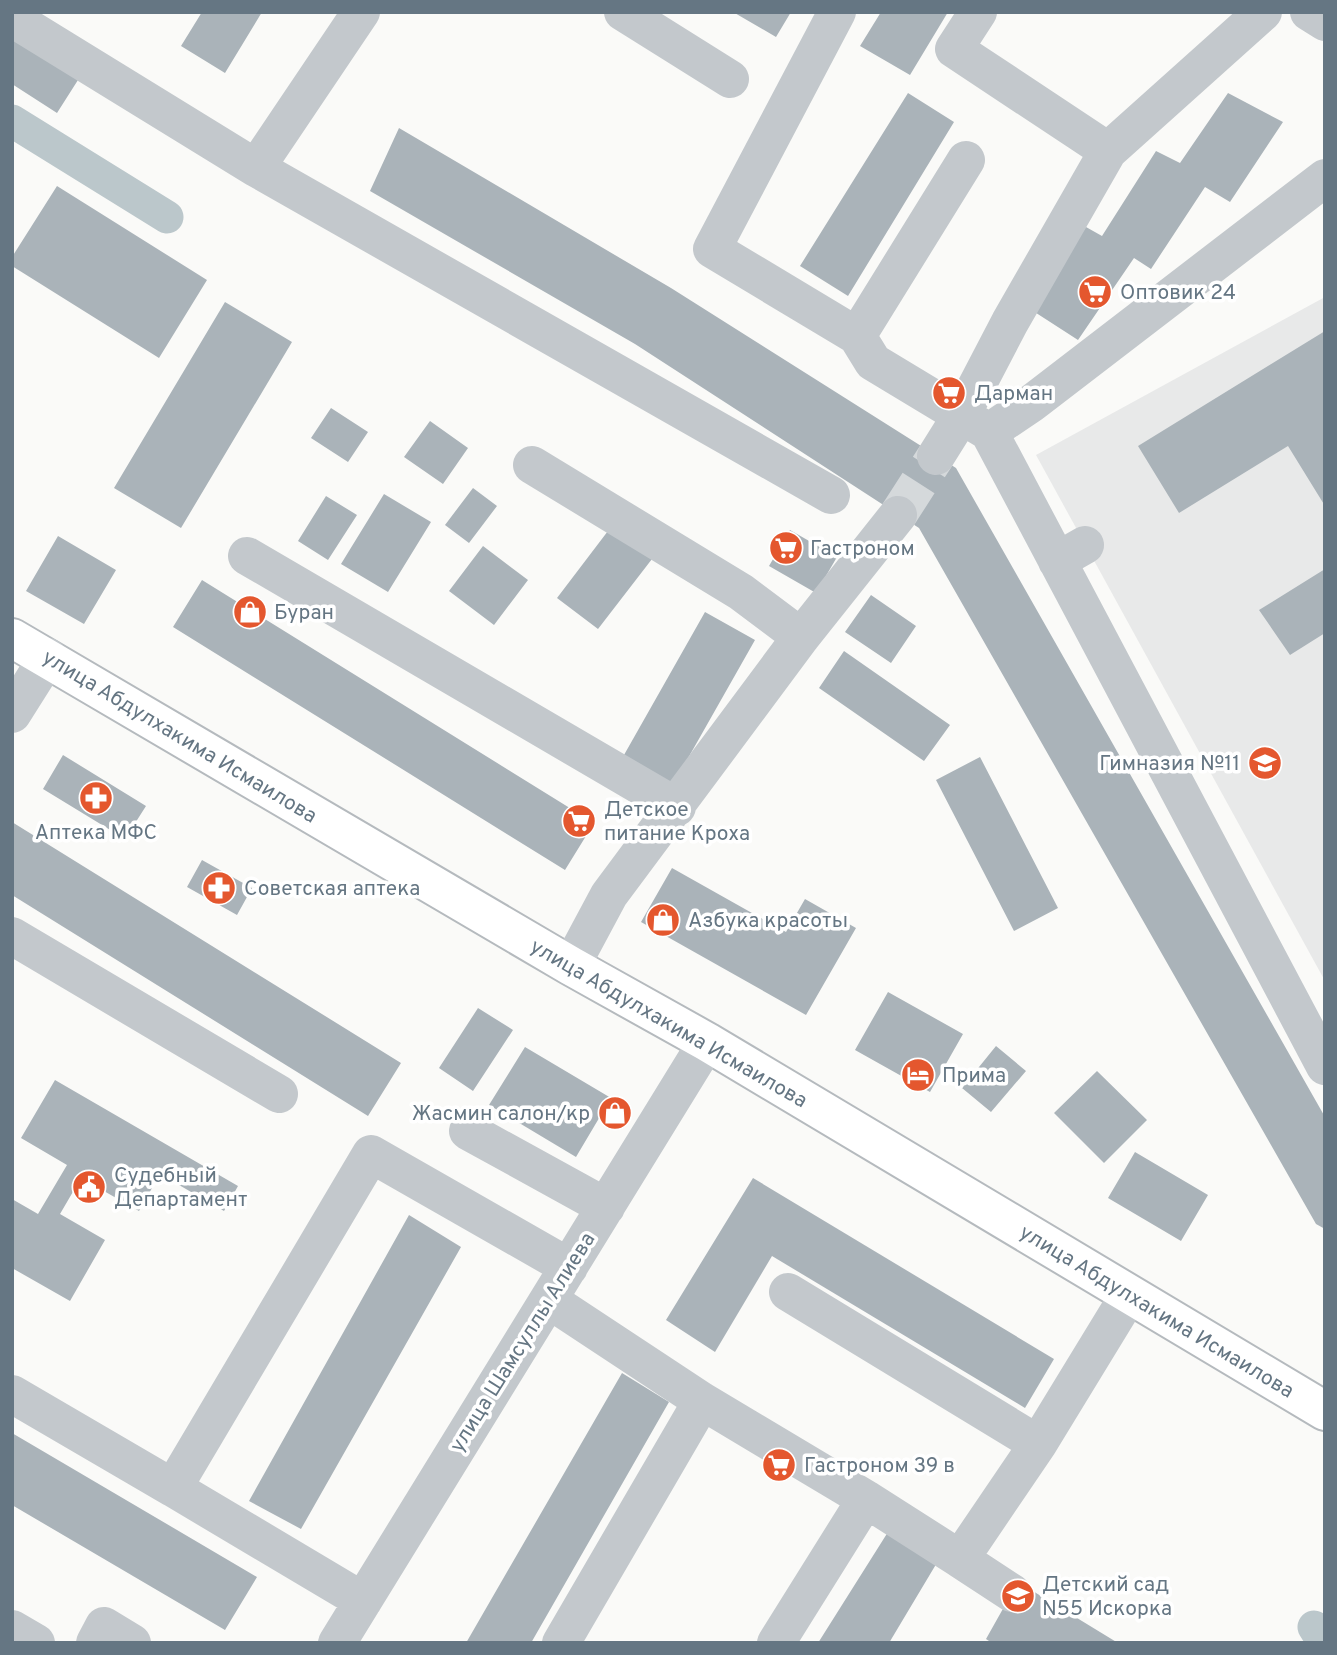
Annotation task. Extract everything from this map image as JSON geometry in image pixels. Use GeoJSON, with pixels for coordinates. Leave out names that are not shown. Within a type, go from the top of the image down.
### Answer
{"type":"FeatureCollection","features":[{"type":"Feature","properties":{"kind":"main road","name":"улица Абдулхакима Исмаилова"},"geometry":{"type":"LineString","coordinates":[[12,638],[571,967],[707,1042],[1325,1411]]}},
{"type":"Feature","properties":{"kind":"street"},"geometry":{"type":"LineString","coordinates":[[256,168],[361,12]]}},
{"type":"Feature","properties":{"kind":"street"},"geometry":{"type":"LineString","coordinates":[[623,12],[730,79]]}},
{"type":"Feature","properties":{"kind":"street"},"geometry":{"type":"LineString","coordinates":[[837,12],[712,249],[857,335],[873,362],[975,424],[1071,553],[1325,1066]]}},
{"type":"Feature","properties":{"kind":"street"},"geometry":{"type":"LineString","coordinates":[[978,12],[954,49],[1108,151]]}},
{"type":"Feature","properties":{"kind":"street"},"geometry":{"type":"LineString","coordinates":[[975,424],[1010,322],[1108,151],[1263,12]]}},
{"type":"Feature","properties":{"kind":"street"},"geometry":{"type":"LineString","coordinates":[[1309,12],[1325,22]]}},
{"type":"Feature","properties":{"kind":"street"},"geometry":{"type":"LineString","coordinates":[[12,18],[256,168],[831,495]]}},
{"type":"Feature","properties":{"kind":"street"},"geometry":{"type":"LineString","coordinates":[[857,335],[966,159]]}},
{"type":"Feature","properties":{"kind":"street"},"geometry":{"type":"LineString","coordinates":[[936,456],[975,424],[1043,395],[1325,177]]}},
{"type":"Feature","properties":{"kind":"street"},"geometry":{"type":"LineString","coordinates":[[532,465],[741,592],[801,637]]}},
{"type":"Feature","properties":{"kind":"street"},"geometry":{"type":"LineString","coordinates":[[571,967],[608,895],[677,807],[801,637],[898,515]]}},
{"type":"Feature","properties":{"kind":"street"},"geometry":{"type":"LineString","coordinates":[[247,556],[677,807]]}},
{"type":"Feature","properties":{"kind":"street"},"geometry":{"type":"LineString","coordinates":[[12,714],[48,657]]}},
{"type":"Feature","properties":{"kind":"street"},"geometry":{"type":"LineString","coordinates":[[12,936],[279,1094]]}},
{"type":"Feature","properties":{"kind":"street","name":"улица Шамсуллы Алиева"},"geometry":{"type":"LineString","coordinates":[[352,1630],[707,1042]]}},
{"type":"Feature","properties":{"kind":"street"},"geometry":{"type":"LineString","coordinates":[[468,1131],[606,1207]]}},
{"type":"Feature","properties":{"kind":"street"},"geometry":{"type":"LineString","coordinates":[[173,1488],[371,1154],[569,1267]]}},
{"type":"Feature","properties":{"kind":"street"},"geometry":{"type":"LineString","coordinates":[[788,1292],[1038,1444]]}},
{"type":"Feature","properties":{"kind":"street"},"geometry":{"type":"LineString","coordinates":[[960,1559],[1038,1444],[1129,1295]]}},
{"type":"Feature","properties":{"kind":"street"},"geometry":{"type":"LineString","coordinates":[[549,1300],[702,1401],[866,1499],[1012,1593]]}},
{"type":"Feature","properties":{"kind":"street"},"geometry":{"type":"LineString","coordinates":[[12,1394],[173,1488],[352,1630]]}},
{"type":"Feature","properties":{"kind":"street"},"geometry":{"type":"LineString","coordinates":[[561,1643],[702,1401]]}},
{"type":"Feature","properties":{"kind":"street"},"geometry":{"type":"LineString","coordinates":[[776,1643],[866,1499]]}},
{"type":"Feature","properties":{"kind":"street"},"geometry":{"type":"LineString","coordinates":[[95,1643],[104,1626],[132,1643]]}},
{"type":"Feature","properties":{"kind":"street"},"geometry":{"type":"LineString","coordinates":[[12,1629],[36,1643]]}},
{"type":"Feature","properties":{"kind":"shaded area","name":"Гимназия №11"},"geometry":{"type":"Polygon","coordinates":[[[1325,297],[1325,981],[1036,455],[1325,297]]]}},
{"type":"Feature","properties":{"kind":"building"},"geometry":{"type":"Polygon","coordinates":[[[202,12],[262,12],[225,73],[181,46],[202,12]]]}},
{"type":"Feature","properties":{"kind":"building"},"geometry":{"type":"Polygon","coordinates":[[[733,12],[791,12],[776,37],[733,12]]]}},
{"type":"Feature","properties":{"kind":"building"},"geometry":{"type":"Polygon","coordinates":[[[881,12],[948,12],[910,75],[860,46],[881,12]]]}},
{"type":"Feature","properties":{"kind":"building"},"geometry":{"type":"Polygon","coordinates":[[[12,38],[78,80],[57,113],[12,84],[12,38]]]}},
{"type":"Feature","properties":{"kind":"building"},"geometry":{"type":"Polygon","coordinates":[[[908,93],[954,122],[848,296],[800,266],[908,93]]]}},
{"type":"Feature","properties":{"kind":"building"},"geometry":{"type":"Polygon","coordinates":[[[1228,93],[1283,122],[1230,202],[1205,187],[1151,269],[1134,258],[1078,340],[1030,309],[1086,227],[1102,236],[1156,151],[1180,163],[1228,93]]]}},
{"type":"Feature","properties":{"kind":"building"},"geometry":{"type":"Polygon","coordinates":[[[399,128],[671,288],[956,468],[1325,1117],[1325,1229],[1316,1224],[919,528],[635,344],[370,191],[399,128]]]}},
{"type":"Feature","properties":{"kind":"building"},"geometry":{"type":"Polygon","coordinates":[[[57,186],[207,280],[159,358],[12,266],[12,257],[57,186]]]}},
{"type":"Feature","properties":{"kind":"building"},"geometry":{"type":"Polygon","coordinates":[[[225,302],[292,342],[181,528],[114,488],[225,302]]]}},
{"type":"Feature","properties":{"kind":"building"},"geometry":{"type":"Polygon","coordinates":[[[1325,331],[1325,506],[1288,446],[1179,513],[1138,446],[1325,331]]]}},
{"type":"Feature","properties":{"kind":"building"},"geometry":{"type":"Polygon","coordinates":[[[331,408],[368,432],[348,462],[311,438],[331,408]]]}},
{"type":"Feature","properties":{"kind":"building"},"geometry":{"type":"Polygon","coordinates":[[[430,421],[468,448],[443,484],[404,457],[430,421]]]}},
{"type":"Feature","properties":{"kind":"building"},"geometry":{"type":"Polygon","coordinates":[[[473,488],[497,506],[469,543],[445,525],[473,488]]]}},
{"type":"Feature","properties":{"kind":"building"},"geometry":{"type":"Polygon","coordinates":[[[384,494],[431,522],[388,592],[341,564],[384,494]]]}},
{"type":"Feature","properties":{"kind":"building"},"geometry":{"type":"Polygon","coordinates":[[[326,496],[357,515],[328,560],[298,541],[326,496]]]}},
{"type":"Feature","properties":{"kind":"building"},"geometry":{"type":"Polygon","coordinates":[[[611,527],[652,559],[598,629],[557,598],[611,527]]]}},
{"type":"Feature","properties":{"kind":"building"},"geometry":{"type":"Polygon","coordinates":[[[790,530],[837,557],[816,593],[769,566],[790,530]]]}},
{"type":"Feature","properties":{"kind":"building"},"geometry":{"type":"Polygon","coordinates":[[[58,536],[116,570],[84,624],[26,591],[58,536]]]}},
{"type":"Feature","properties":{"kind":"building"},"geometry":{"type":"Polygon","coordinates":[[[483,546],[528,580],[494,625],[449,591],[483,546]]]}},
{"type":"Feature","properties":{"kind":"building"},"geometry":{"type":"Polygon","coordinates":[[[1325,569],[1325,633],[1290,655],[1259,610],[1325,569]]]}},
{"type":"Feature","properties":{"kind":"building"},"geometry":{"type":"Polygon","coordinates":[[[202,580],[594,823],[565,870],[173,627],[202,580]]]}},
{"type":"Feature","properties":{"kind":"building"},"geometry":{"type":"Polygon","coordinates":[[[871,595],[916,626],[891,663],[845,632],[871,595]]]}},
{"type":"Feature","properties":{"kind":"building"},"geometry":{"type":"Polygon","coordinates":[[[705,612],[755,640],[670,790],[620,762],[705,612]]]}},
{"type":"Feature","properties":{"kind":"building"},"geometry":{"type":"Polygon","coordinates":[[[844,651],[950,725],[924,761],[819,688],[844,651]]]}},
{"type":"Feature","properties":{"kind":"building"},"geometry":{"type":"Polygon","coordinates":[[[63,755],[146,806],[125,839],[43,789],[63,755]]]}},
{"type":"Feature","properties":{"kind":"building"},"geometry":{"type":"Polygon","coordinates":[[[980,757],[1058,908],[1014,931],[936,780],[980,757]]]}},
{"type":"Feature","properties":{"kind":"building"},"geometry":{"type":"Polygon","coordinates":[[[12,822],[401,1063],[368,1116],[12,895],[12,822]]]}},
{"type":"Feature","properties":{"kind":"building","name":"Советская аптека"},"geometry":{"type":"Polygon","coordinates":[[[202,860],[252,888],[237,915],[187,887],[202,860]]]}},
{"type":"Feature","properties":{"kind":"building"},"geometry":{"type":"Polygon","coordinates":[[[672,868],[786,932],[805,899],[856,928],[806,1015],[641,922],[672,868]]]}},
{"type":"Feature","properties":{"kind":"building"},"geometry":{"type":"Polygon","coordinates":[[[888,992],[963,1034],[930,1092],[855,1050],[888,992]]]}},
{"type":"Feature","properties":{"kind":"building"},"geometry":{"type":"Polygon","coordinates":[[[478,1008],[513,1030],[473,1091],[439,1068],[478,1008]]]}},
{"type":"Feature","properties":{"kind":"building"},"geometry":{"type":"Polygon","coordinates":[[[996,1046],[1026,1071],[991,1112],[962,1088],[996,1046]]]}},
{"type":"Feature","properties":{"kind":"building"},"geometry":{"type":"Polygon","coordinates":[[[525,1047],[611,1098],[576,1157],[489,1105],[525,1047]]]}},
{"type":"Feature","properties":{"kind":"building"},"geometry":{"type":"Polygon","coordinates":[[[1097,1071],[1147,1120],[1104,1163],[1054,1113],[1097,1071]]]}},
{"type":"Feature","properties":{"kind":"building"},"geometry":{"type":"Polygon","coordinates":[[[55,1080],[238,1186],[224,1211],[160,1174],[139,1211],[81,1178],[60,1214],[105,1240],[70,1301],[12,1268],[12,1199],[38,1214],[67,1165],[21,1138],[55,1080]]]}},
{"type":"Feature","properties":{"kind":"building"},"geometry":{"type":"Polygon","coordinates":[[[1135,1152],[1208,1195],[1181,1241],[1108,1198],[1135,1152]]]}},
{"type":"Feature","properties":{"kind":"building"},"geometry":{"type":"Polygon","coordinates":[[[753,1178],[1054,1359],[1025,1408],[772,1256],[715,1352],[666,1320],[753,1178]]]}},
{"type":"Feature","properties":{"kind":"building"},"geometry":{"type":"Polygon","coordinates":[[[409,1215],[461,1247],[301,1529],[249,1501],[409,1215]]]}},
{"type":"Feature","properties":{"kind":"building"},"geometry":{"type":"Polygon","coordinates":[[[622,1373],[669,1402],[531,1643],[466,1643],[622,1373]]]}},
{"type":"Feature","properties":{"kind":"building"},"geometry":{"type":"Polygon","coordinates":[[[12,1433],[257,1577],[225,1630],[12,1505],[12,1433]]]}},
{"type":"Feature","properties":{"kind":"building"},"geometry":{"type":"Polygon","coordinates":[[[888,1532],[938,1561],[889,1643],[818,1643],[888,1532]]]}},
{"type":"Feature","properties":{"kind":"building"},"geometry":{"type":"Polygon","coordinates":[[[1018,1582],[1118,1643],[992,1643],[986,1639],[1018,1582]]]}},
{"type":"Feature","properties":{"kind":"waterway"},"geometry":{"type":"LineString","coordinates":[[12,121],[167,217]]}},
{"type":"Feature","properties":{"kind":"waterway"},"geometry":{"type":"LineString","coordinates":[[1314,1627],[1324,1643]]}},
{"type":"Feature","properties":{"kind":"tunnel"},"geometry":{"type":"LineString","coordinates":[[898,515],[936,456]]}},
{"type":"Feature","properties":{"kind":"place","name":"Оптовик 24"},"geometry":{"type":"Point","coordinates":[1095,292]}},
{"type":"Feature","properties":{"kind":"place","name":"Дарман"},"geometry":{"type":"Point","coordinates":[949,393]}},
{"type":"Feature","properties":{"kind":"place","name":"Гастроном"},"geometry":{"type":"Point","coordinates":[786,548]}},
{"type":"Feature","properties":{"kind":"place","name":"Буран"},"geometry":{"type":"Point","coordinates":[250,612]}},
{"type":"Feature","properties":{"kind":"place","name":"Гимназия №11"},"geometry":{"type":"Point","coordinates":[1265,763]}},
{"type":"Feature","properties":{"kind":"place","name":"Аптека МФС"},"geometry":{"type":"Point","coordinates":[96,798]}},
{"type":"Feature","properties":{"kind":"place","name":"Детское питание Кроха"},"geometry":{"type":"Point","coordinates":[579,821]}},
{"type":"Feature","properties":{"kind":"place","name":"Советская аптека"},"geometry":{"type":"Point","coordinates":[219,888]}},
{"type":"Feature","properties":{"kind":"place","name":"Азбука красоты"},"geometry":{"type":"Point","coordinates":[663,920]}},
{"type":"Feature","properties":{"kind":"place","name":"Прима"},"geometry":{"type":"Point","coordinates":[918,1075]}},
{"type":"Feature","properties":{"kind":"place","name":"Жасмин салон/кр"},"geometry":{"type":"Point","coordinates":[615,1113]}},
{"type":"Feature","properties":{"kind":"place","name":"Судебный Департамент"},"geometry":{"type":"Point","coordinates":[89,1187]}},
{"type":"Feature","properties":{"kind":"place","name":"Гастроном 39 в"},"geometry":{"type":"Point","coordinates":[779,1465]}},
{"type":"Feature","properties":{"kind":"place","name":"Детский сад N55 Искорка"},"geometry":{"type":"Point","coordinates":[1018,1596]}}]}
